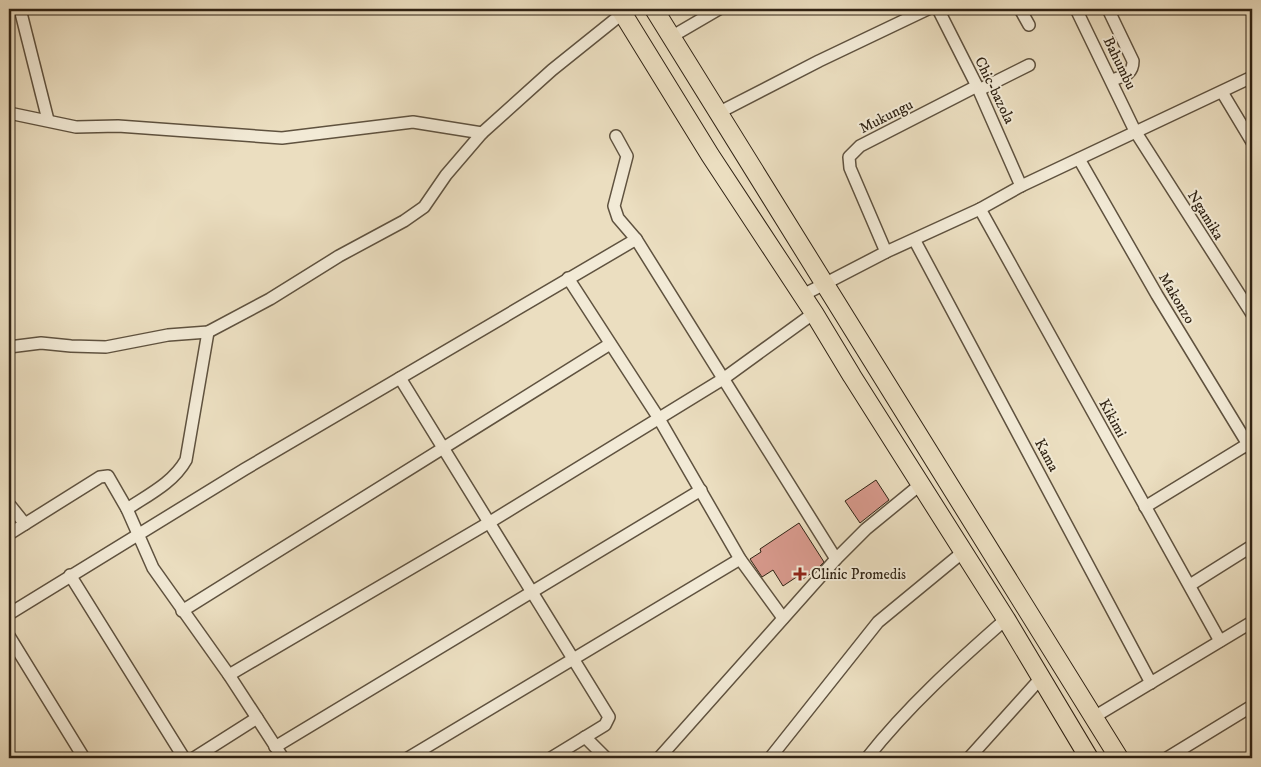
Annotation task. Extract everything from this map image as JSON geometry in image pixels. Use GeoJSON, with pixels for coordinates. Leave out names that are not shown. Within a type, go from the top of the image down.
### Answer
{"type":"FeatureCollection","features":[{"type":"Feature","properties":{"kind":"highway"},"geometry":{"type":"LineString","coordinates":[[654,9],[1119,758]]}},
{"type":"Feature","properties":{"kind":"highway"},"geometry":{"type":"LineString","coordinates":[[622,11],[710,155],[803,295],[1006,619],[1087,757]]}},
{"type":"Feature","properties":{"kind":"street"},"geometry":{"type":"LineString","coordinates":[[20,9],[48,120]]}},
{"type":"Feature","properties":{"kind":"street"},"geometry":{"type":"LineString","coordinates":[[671,37],[720,9]]}},
{"type":"Feature","properties":{"kind":"street"},"geometry":{"type":"LineString","coordinates":[[718,113],[819,61],[928,9]]}},
{"type":"Feature","properties":{"kind":"street","name":"Chic-bazola"},"geometry":{"type":"LineString","coordinates":[[938,9],[978,88],[1022,186]]}},
{"type":"Feature","properties":{"kind":"street"},"geometry":{"type":"LineString","coordinates":[[1020,9],[1028,25]]}},
{"type":"Feature","properties":{"kind":"street","name":"Bahumbu"},"geometry":{"type":"LineString","coordinates":[[1076,9],[1135,131]]}},
{"type":"Feature","properties":{"kind":"street"},"geometry":{"type":"LineString","coordinates":[[1108,9],[1133,61],[1130,74],[1112,80]]}},
{"type":"Feature","properties":{"kind":"street"},"geometry":{"type":"LineString","coordinates":[[9,347],[41,342],[80,347],[106,347],[168,335],[208,332],[404,222],[424,207],[446,175],[482,134],[552,70],[622,11]]}},
{"type":"Feature","properties":{"kind":"street"},"geometry":{"type":"LineString","coordinates":[[978,88],[1030,65]]}},
{"type":"Feature","properties":{"kind":"street"},"geometry":{"type":"LineString","coordinates":[[803,295],[886,252],[915,241],[1135,131],[1252,77]]}},
{"type":"Feature","properties":{"kind":"street","name":"Mukungu"},"geometry":{"type":"LineString","coordinates":[[886,252],[850,168],[849,157],[860,146],[978,88]]}},
{"type":"Feature","properties":{"kind":"street"},"geometry":{"type":"LineString","coordinates":[[1222,92],[1252,142]]}},
{"type":"Feature","properties":{"kind":"street"},"geometry":{"type":"LineString","coordinates":[[9,113],[76,127],[118,126],[282,138],[413,122],[482,134]]}},
{"type":"Feature","properties":{"kind":"street","name":"Ngamika"},"geometry":{"type":"LineString","coordinates":[[1135,131],[1252,314]]}},
{"type":"Feature","properties":{"kind":"street"},"geometry":{"type":"LineString","coordinates":[[616,136],[627,156],[614,206],[618,218],[636,239],[836,559]]}},
{"type":"Feature","properties":{"kind":"street","name":"Makonzo"},"geometry":{"type":"LineString","coordinates":[[1079,159],[1157,295],[1250,448]]}},
{"type":"Feature","properties":{"kind":"street","name":"Kikimi"},"geometry":{"type":"LineString","coordinates":[[980,209],[1220,641]]}},
{"type":"Feature","properties":{"kind":"street"},"geometry":{"type":"LineString","coordinates":[[9,614],[245,469],[636,239]]}},
{"type":"Feature","properties":{"kind":"street","name":"Kama"},"geometry":{"type":"LineString","coordinates":[[915,241],[1151,683]]}},
{"type":"Feature","properties":{"kind":"street"},"geometry":{"type":"LineString","coordinates":[[568,278],[658,417],[740,559],[783,618]]}},
{"type":"Feature","properties":{"kind":"street"},"geometry":{"type":"LineString","coordinates":[[229,675],[490,522],[658,417],[723,379],[814,313]]}},
{"type":"Feature","properties":{"kind":"street"},"geometry":{"type":"LineString","coordinates":[[127,509],[174,476],[186,460],[208,332]]}},
{"type":"Feature","properties":{"kind":"street"},"geometry":{"type":"LineString","coordinates":[[182,611],[610,344]]}},
{"type":"Feature","properties":{"kind":"street"},"geometry":{"type":"LineString","coordinates":[[400,378],[609,717],[605,725],[551,758]]}},
{"type":"Feature","properties":{"kind":"street"},"geometry":{"type":"LineString","coordinates":[[1146,507],[1250,448]]}},
{"type":"Feature","properties":{"kind":"street"},"geometry":{"type":"LineString","coordinates":[[9,534],[105,475],[111,480],[127,509],[153,568],[229,675],[283,758]]}},
{"type":"Feature","properties":{"kind":"street"},"geometry":{"type":"LineString","coordinates":[[661,757],[836,559],[866,529],[921,484]]}},
{"type":"Feature","properties":{"kind":"street"},"geometry":{"type":"LineString","coordinates":[[275,747],[701,490]]}},
{"type":"Feature","properties":{"kind":"street"},"geometry":{"type":"LineString","coordinates":[[9,504],[24,524]]}},
{"type":"Feature","properties":{"kind":"street"},"geometry":{"type":"LineString","coordinates":[[1190,585],[1252,546]]}},
{"type":"Feature","properties":{"kind":"street"},"geometry":{"type":"LineString","coordinates":[[770,758],[878,622],[963,552]]}},
{"type":"Feature","properties":{"kind":"street"},"geometry":{"type":"LineString","coordinates":[[408,758],[740,559]]}},
{"type":"Feature","properties":{"kind":"street"},"geometry":{"type":"LineString","coordinates":[[70,575],[184,758]]}},
{"type":"Feature","properties":{"kind":"street"},"geometry":{"type":"LineString","coordinates":[[867,758],[890,728],[1006,619]]}},
{"type":"Feature","properties":{"kind":"street"},"geometry":{"type":"LineString","coordinates":[[1094,717],[1252,622]]}},
{"type":"Feature","properties":{"kind":"street"},"geometry":{"type":"LineString","coordinates":[[9,636],[84,758]]}},
{"type":"Feature","properties":{"kind":"street"},"geometry":{"type":"LineString","coordinates":[[969,758],[1040,679]]}},
{"type":"Feature","properties":{"kind":"street"},"geometry":{"type":"LineString","coordinates":[[1167,758],[1252,706]]}},
{"type":"Feature","properties":{"kind":"street"},"geometry":{"type":"LineString","coordinates":[[194,758],[257,718]]}},
{"type":"Feature","properties":{"kind":"street"},"geometry":{"type":"LineString","coordinates":[[585,737],[606,758]]}},
{"type":"Feature","properties":{"kind":"building"},"geometry":{"type":"Polygon","coordinates":[[[876,480],[889,500],[860,523],[845,501],[876,480]]]}},
{"type":"Feature","properties":{"kind":"building"},"geometry":{"type":"Polygon","coordinates":[[[799,523],[824,562],[800,581],[798,576],[783,586],[773,570],[762,577],[750,559],[761,552],[760,549],[799,523]]]}},
{"type":"Feature","properties":{"kind":"place","name":"Clinic Promedis"},"geometry":{"type":"Point","coordinates":[800,574]}}]}
